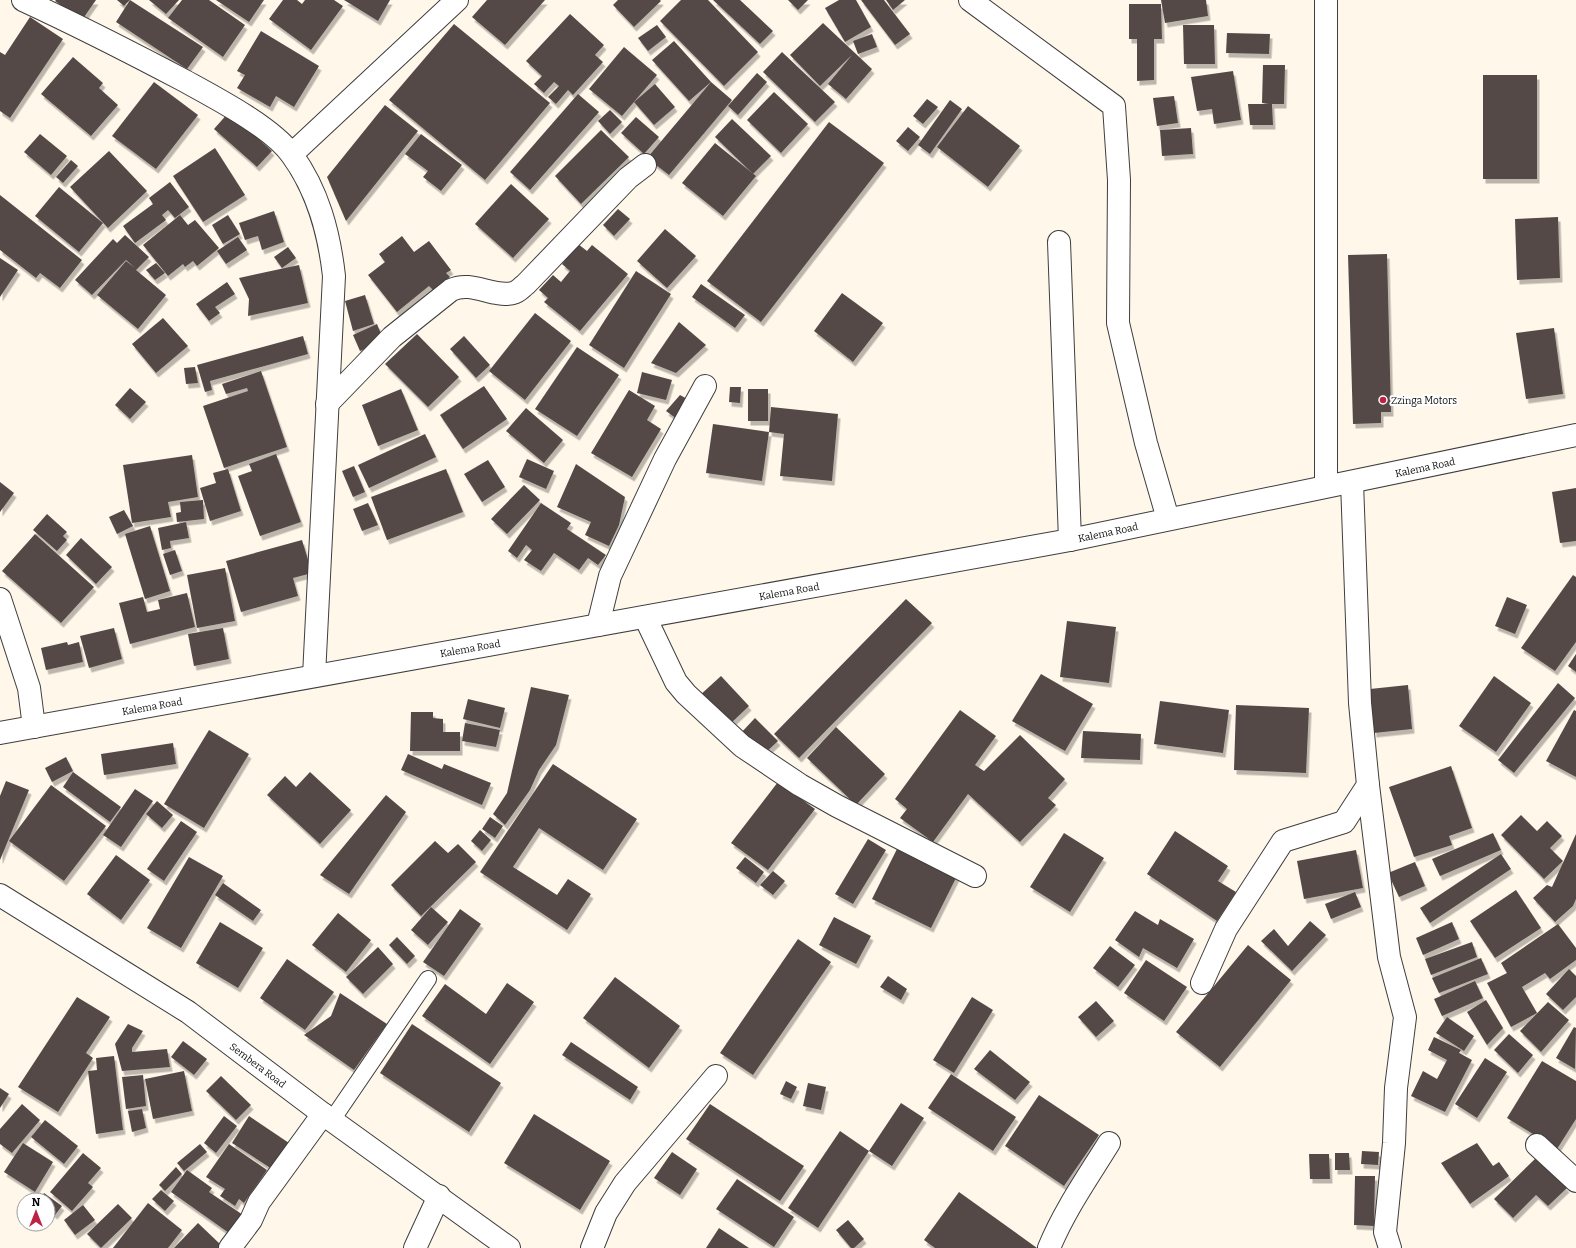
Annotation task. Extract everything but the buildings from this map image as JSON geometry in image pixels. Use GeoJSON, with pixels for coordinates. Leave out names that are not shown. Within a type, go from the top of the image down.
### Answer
{"type":"FeatureCollection","features":[{"type":"Feature","properties":{"kind":"street"},"geometry":{"type":"LineString","coordinates":[[24,0],[103,37],[225,103],[272,135],[292,154],[313,189],[322,213],[331,250],[334,276],[314,676]]}},
{"type":"Feature","properties":{"kind":"street"},"geometry":{"type":"LineString","coordinates":[[292,154],[457,0]]}},
{"type":"Feature","properties":{"kind":"street"},"geometry":{"type":"LineString","coordinates":[[970,0],[1114,106],[1119,180],[1118,323],[1146,443],[1168,519]]}},
{"type":"Feature","properties":{"kind":"street"},"geometry":{"type":"LineString","coordinates":[[1326,0],[1326,486]]}},
{"type":"Feature","properties":{"kind":"street"},"geometry":{"type":"LineString","coordinates":[[328,404],[392,338],[451,290],[468,287],[506,294],[514,293],[526,284],[628,178],[645,165]]}},
{"type":"Feature","properties":{"kind":"street"},"geometry":{"type":"LineString","coordinates":[[1059,242],[1070,540]]}},
{"type":"Feature","properties":{"kind":"street"},"geometry":{"type":"LineString","coordinates":[[598,625],[610,576],[665,459],[705,386]]}},
{"type":"Feature","properties":{"kind":"street","name":"Kalema Road"},"geometry":{"type":"LineString","coordinates":[[0,733],[1070,540],[1576,435]]}},
{"type":"Feature","properties":{"kind":"street"},"geometry":{"type":"LineString","coordinates":[[1352,482],[1360,703],[1368,784],[1389,957],[1405,1017],[1396,1088],[1394,1142],[1386,1232],[1390,1248]]}},
{"type":"Feature","properties":{"kind":"street"},"geometry":{"type":"LineString","coordinates":[[0,599],[29,688],[34,727]]}},
{"type":"Feature","properties":{"kind":"street"},"geometry":{"type":"LineString","coordinates":[[646,617],[676,682],[686,694],[742,746],[837,806],[975,876]]}},
{"type":"Feature","properties":{"kind":"street"},"geometry":{"type":"LineString","coordinates":[[1202,984],[1226,929],[1283,841],[1344,822],[1368,784]]}},
{"type":"Feature","properties":{"kind":"street","name":"Sembera Road"},"geometry":{"type":"LineString","coordinates":[[0,895],[188,1012],[328,1117],[509,1248]]}},
{"type":"Feature","properties":{"kind":"street"},"geometry":{"type":"LineString","coordinates":[[592,1248],[606,1213],[625,1183],[716,1076]]}},
{"type":"Feature","properties":{"kind":"street"},"geometry":{"type":"LineString","coordinates":[[230,1248],[251,1220],[259,1202],[328,1117]]}},
{"type":"Feature","properties":{"kind":"street"},"geometry":{"type":"LineString","coordinates":[[1049,1248],[1055,1233],[1109,1142]]}},
{"type":"Feature","properties":{"kind":"street"},"geometry":{"type":"LineString","coordinates":[[1537,1145],[1576,1181]]}},
{"type":"Feature","properties":{"kind":"street"},"geometry":{"type":"LineString","coordinates":[[415,1248],[439,1196]]}},
{"type":"Feature","properties":{"kind":"lane"},"geometry":{"type":"LineString","coordinates":[[328,1117],[428,979]]}},
{"type":"Feature","properties":{"kind":"place","name":"Zzinga Motors"},"geometry":{"type":"Point","coordinates":[1383,400]}}]}
